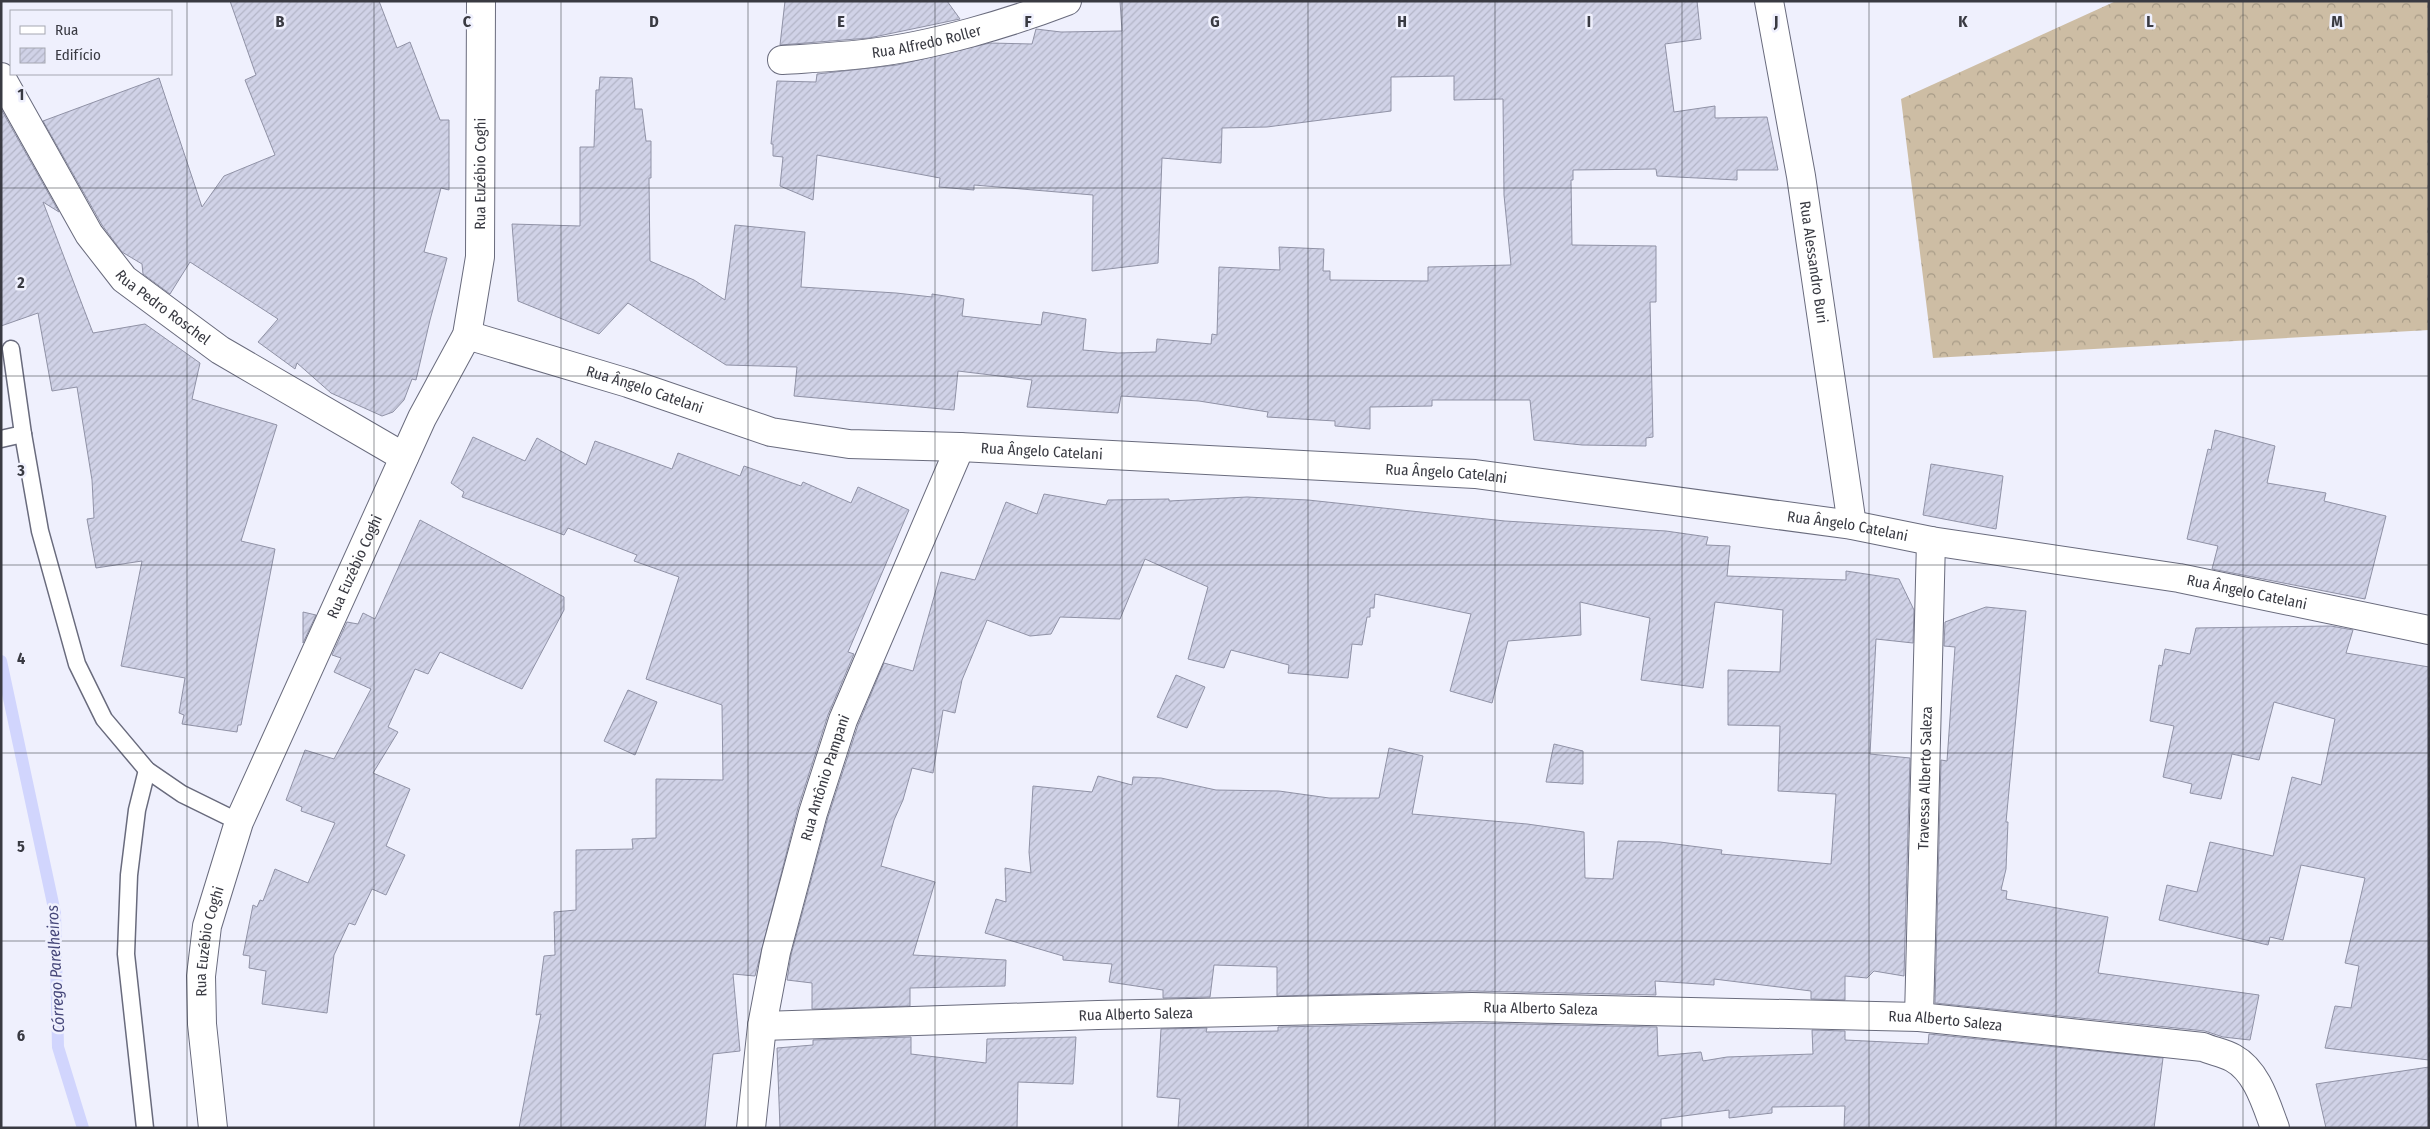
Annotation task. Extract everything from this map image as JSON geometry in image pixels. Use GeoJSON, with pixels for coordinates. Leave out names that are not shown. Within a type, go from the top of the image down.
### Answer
{"type":"FeatureCollection","features":[{"type":"Feature","properties":{"kind":"street","name":"Rua Euzébio Coghi"},"geometry":{"type":"LineString","coordinates":[[213,1128],[202,1024],[201,976],[208,926],[239,822],[404,457],[467,335],[480,257],[481,1]]}},
{"type":"Feature","properties":{"kind":"street","name":"Rua Alfredo Roller"},"geometry":{"type":"LineString","coordinates":[[782,60],[881,52],[1032,15],[1067,1]]}},
{"type":"Feature","properties":{"kind":"street","name":"Rua Alessandro Buri"},"geometry":{"type":"LineString","coordinates":[[1769,1],[1802,176],[1852,525]]}},
{"type":"Feature","properties":{"kind":"street","name":"Rua Pedro Roschel"},"geometry":{"type":"LineString","coordinates":[[1,77],[89,234],[124,279],[220,350],[404,457]]}},
{"type":"Feature","properties":{"kind":"street","name":"Rua Ângelo Catelani"},"geometry":{"type":"LineString","coordinates":[[467,335],[628,383],[771,432],[849,444],[960,447],[1475,474],[1852,525],[1931,541],[2179,578],[2429,630]]}},
{"type":"Feature","properties":{"kind":"street","name":"Rua Antônio Pampani"},"geometry":{"type":"LineString","coordinates":[[752,1128],[762,1026],[776,952],[810,823],[843,720],[960,447]]}},
{"type":"Feature","properties":{"kind":"street","name":"Travessa Alberto Saleza"},"geometry":{"type":"LineString","coordinates":[[1920,1017],[1931,541]]}},
{"type":"Feature","properties":{"kind":"street","name":"Rua Alberto Saleza"},"geometry":{"type":"LineString","coordinates":[[762,1026],[1098,1015],[1472,1007],[1920,1017],[2203,1047],[2234,1058],[2250,1075],[2263,1097],[2275,1128]]}},
{"type":"Feature","properties":{"kind":"lane"},"geometry":{"type":"LineString","coordinates":[[11,349],[23,434],[40,531],[77,664],[104,719],[147,770],[182,794],[239,822]]}},
{"type":"Feature","properties":{"kind":"lane"},"geometry":{"type":"LineString","coordinates":[[1,439],[23,434]]}},
{"type":"Feature","properties":{"kind":"lane"},"geometry":{"type":"LineString","coordinates":[[145,1128],[126,954],[129,875],[138,810],[147,770]]}},
{"type":"Feature","properties":{"kind":"green space"},"geometry":{"type":"Polygon","coordinates":[[[2116,1],[2429,1],[2429,330],[1933,358],[1901,99],[2116,1]]]}},
{"type":"Feature","properties":{"kind":"building"},"geometry":{"type":"Polygon","coordinates":[[[230,1],[379,1],[397,48],[410,42],[440,120],[449,120],[449,190],[441,188],[424,252],[447,258],[416,380],[412,379],[404,400],[393,412],[382,416],[331,393],[297,363],[295,369],[258,342],[278,319],[190,262],[170,294],[143,274],[142,264],[122,252],[102,225],[43,121],[159,78],[202,207],[224,176],[275,155],[245,80],[256,75],[230,1]]]}},
{"type":"Feature","properties":{"kind":"building"},"geometry":{"type":"Polygon","coordinates":[[[785,1],[947,1],[960,19],[869,38],[780,45],[785,1]]]}},
{"type":"Feature","properties":{"kind":"building"},"geometry":{"type":"Polygon","coordinates":[[[1120,1],[1697,1],[1701,39],[1665,44],[1674,112],[1715,106],[1715,118],[1767,117],[1778,170],[1737,170],[1737,180],[1657,176],[1656,169],[1573,170],[1573,180],[1571,180],[1572,245],[1656,246],[1656,302],[1650,302],[1653,437],[1646,438],[1646,446],[1582,445],[1534,440],[1530,400],[1432,400],[1432,406],[1370,407],[1370,429],[1335,426],[1335,421],[1267,417],[1268,412],[1199,401],[1121,396],[1118,413],[1027,407],[1032,380],[958,371],[954,410],[794,396],[797,367],[726,365],[628,303],[599,334],[518,301],[512,224],[580,226],[580,147],[594,147],[596,90],[599,90],[600,77],[632,78],[635,109],[642,109],[646,141],[651,141],[651,178],[649,178],[650,261],[694,280],[725,300],[735,225],[805,232],[801,287],[932,297],[932,294],[964,299],[962,316],[1041,325],[1043,312],[1086,319],[1083,350],[1118,353],[1156,352],[1157,339],[1211,344],[1212,334],[1217,335],[1219,267],[1280,270],[1279,247],[1324,249],[1323,271],[1330,271],[1330,280],[1428,281],[1428,267],[1511,265],[1504,195],[1503,99],[1454,100],[1454,76],[1391,77],[1391,111],[1267,127],[1222,128],[1221,163],[1162,158],[1158,263],[1092,271],[1093,195],[974,185],[974,190],[939,187],[940,178],[817,155],[813,200],[780,186],[783,157],[773,156],[773,144],[771,144],[777,81],[816,82],[817,74],[897,65],[990,43],[1032,44],[1036,29],[1061,32],[1122,31],[1120,1]]]}},
{"type":"Feature","properties":{"kind":"building"},"geometry":{"type":"Polygon","coordinates":[[[1,109],[59,212],[43,202],[93,333],[145,324],[200,363],[192,399],[277,425],[241,541],[275,549],[241,725],[238,725],[237,732],[182,724],[184,715],[179,713],[185,678],[121,666],[142,561],[96,568],[87,519],[94,518],[92,480],[77,387],[52,391],[38,313],[1,326],[1,109]]]}},
{"type":"Feature","properties":{"kind":"building"},"geometry":{"type":"Polygon","coordinates":[[[2215,430],[2275,446],[2267,483],[2326,493],[2324,501],[2386,516],[2365,599],[2212,569],[2218,546],[2187,539],[2208,449],[2211,450],[2215,430]]]}},
{"type":"Feature","properties":{"kind":"building"},"geometry":{"type":"Polygon","coordinates":[[[473,437],[525,461],[537,438],[586,465],[595,441],[672,469],[678,453],[740,476],[744,466],[801,486],[803,482],[851,503],[858,487],[909,510],[848,652],[854,654],[828,715],[798,808],[755,976],[733,974],[740,1051],[713,1054],[705,1128],[519,1128],[541,1014],[536,1015],[544,956],[555,955],[554,912],[576,910],[576,850],[633,849],[632,839],[656,838],[656,779],[723,780],[722,705],[646,679],[679,577],[634,561],[637,555],[568,528],[564,535],[462,497],[464,492],[451,483],[473,437]]]}},
{"type":"Feature","properties":{"kind":"building"},"geometry":{"type":"Polygon","coordinates":[[[1931,464],[2003,476],[1996,529],[1923,515],[1931,464]]]}},
{"type":"Feature","properties":{"kind":"building"},"geometry":{"type":"Polygon","coordinates":[[[1044,494],[1106,505],[1108,500],[1169,499],[1169,501],[1247,497],[1308,500],[1505,521],[1666,531],[1708,537],[1706,545],[1730,546],[1727,576],[1846,580],[1846,571],[1899,579],[1914,610],[1913,643],[1876,639],[1870,754],[1910,758],[1904,976],[1874,971],[1867,978],[1845,976],[1845,1000],[1811,999],[1811,991],[1714,979],[1714,985],[1655,981],[1656,995],[1472,991],[1277,996],[1277,967],[1214,965],[1210,997],[1163,998],[1163,990],[1109,982],[1112,964],[1063,960],[1063,956],[985,933],[996,899],[1006,902],[1005,868],[1031,873],[1029,852],[1033,786],[1092,792],[1098,776],[1132,785],[1133,777],[1161,778],[1216,790],[1279,791],[1329,798],[1379,798],[1389,748],[1423,756],[1412,814],[1527,824],[1584,832],[1585,878],[1613,879],[1618,841],[1660,842],[1722,850],[1721,854],[1831,864],[1836,794],[1778,791],[1780,726],[1728,725],[1728,670],[1780,672],[1783,610],[1715,602],[1703,688],[1641,680],[1650,618],[1580,602],[1581,635],[1508,641],[1492,703],[1450,691],[1471,614],[1375,594],[1374,608],[1370,608],[1370,617],[1367,617],[1362,645],[1352,644],[1348,678],[1288,673],[1289,665],[1231,650],[1224,668],[1188,659],[1208,587],[1145,559],[1120,619],[1060,617],[1051,634],[1030,636],[987,620],[962,680],[955,713],[943,710],[933,773],[912,768],[903,800],[894,820],[881,866],[935,882],[913,955],[1006,960],[1005,986],[910,988],[910,1006],[812,1009],[812,983],[787,980],[791,955],[828,817],[858,725],[884,663],[913,671],[941,572],[975,580],[1006,502],[1037,514],[1044,494]]]}},
{"type":"Feature","properties":{"kind":"building"},"geometry":{"type":"Polygon","coordinates":[[[420,520],[564,597],[564,610],[522,689],[440,652],[428,674],[415,669],[388,727],[398,732],[373,773],[410,789],[386,846],[405,855],[386,895],[372,889],[355,925],[349,923],[334,955],[327,1013],[262,1004],[266,971],[249,968],[250,956],[243,955],[253,905],[257,907],[260,900],[263,901],[275,869],[308,883],[335,823],[301,811],[302,807],[286,800],[305,750],[334,759],[371,689],[334,672],[341,658],[332,655],[347,622],[358,624],[363,613],[375,619],[420,520]]]}},
{"type":"Feature","properties":{"kind":"building"},"geometry":{"type":"Polygon","coordinates":[[[1986,607],[2026,611],[2006,822],[2008,822],[2006,869],[2001,890],[2007,891],[2006,899],[2108,917],[2098,973],[2259,995],[2250,1040],[2223,1037],[2205,1031],[1935,1003],[1941,760],[1947,761],[1955,647],[1944,646],[1945,622],[1986,607]]]}},
{"type":"Feature","properties":{"kind":"building"},"geometry":{"type":"Polygon","coordinates":[[[303,612],[316,615],[303,643],[303,612]]]}},
{"type":"Feature","properties":{"kind":"building"},"geometry":{"type":"Polygon","coordinates":[[[2331,626],[2353,630],[2346,653],[2429,667],[2429,1060],[2325,1048],[2335,1006],[2351,1008],[2359,966],[2345,963],[2365,878],[2301,865],[2283,940],[2270,937],[2268,945],[2159,920],[2167,885],[2197,892],[2210,842],[2273,856],[2292,777],[2321,785],[2335,719],[2274,702],[2259,760],[2232,754],[2221,799],[2190,793],[2192,784],[2163,777],[2174,726],[2150,721],[2159,665],[2162,666],[2165,649],[2190,654],[2196,628],[2331,626]]]}},
{"type":"Feature","properties":{"kind":"building"},"geometry":{"type":"Polygon","coordinates":[[[1176,675],[1205,687],[1187,728],[1157,717],[1176,675]]]}},
{"type":"Feature","properties":{"kind":"building"},"geometry":{"type":"Polygon","coordinates":[[[628,690],[657,702],[635,755],[604,741],[628,690]]]}},
{"type":"Feature","properties":{"kind":"building"},"geometry":{"type":"Polygon","coordinates":[[[1554,744],[1583,751],[1583,784],[1546,782],[1554,744]]]}},
{"type":"Feature","properties":{"kind":"building"},"geometry":{"type":"Polygon","coordinates":[[[1472,1023],[1657,1027],[1658,1056],[1701,1052],[1703,1061],[1727,1057],[1813,1054],[1812,1030],[1845,1031],[1845,1040],[1928,1044],[1929,1034],[2163,1058],[2154,1128],[1844,1128],[1845,1106],[1772,1107],[1772,1113],[1729,1118],[1729,1110],[1661,1119],[1661,1128],[1178,1128],[1180,1099],[1157,1097],[1161,1029],[1207,1028],[1206,1032],[1278,1031],[1278,1027],[1472,1023]]]}},
{"type":"Feature","properties":{"kind":"building"},"geometry":{"type":"Polygon","coordinates":[[[911,1037],[911,1054],[986,1063],[987,1039],[1076,1037],[1073,1084],[1018,1082],[1017,1128],[780,1128],[777,1048],[813,1045],[813,1040],[911,1037]]]}},
{"type":"Feature","properties":{"kind":"building"},"geometry":{"type":"Polygon","coordinates":[[[2429,1067],[2429,1128],[2326,1128],[2316,1084],[2429,1067]]]}},
{"type":"Feature","properties":{"kind":"waterway","name":"Córrego Parelheiros"},"geometry":{"type":"LineString","coordinates":[[1,661],[55,913],[58,1047],[83,1128]]}}]}
